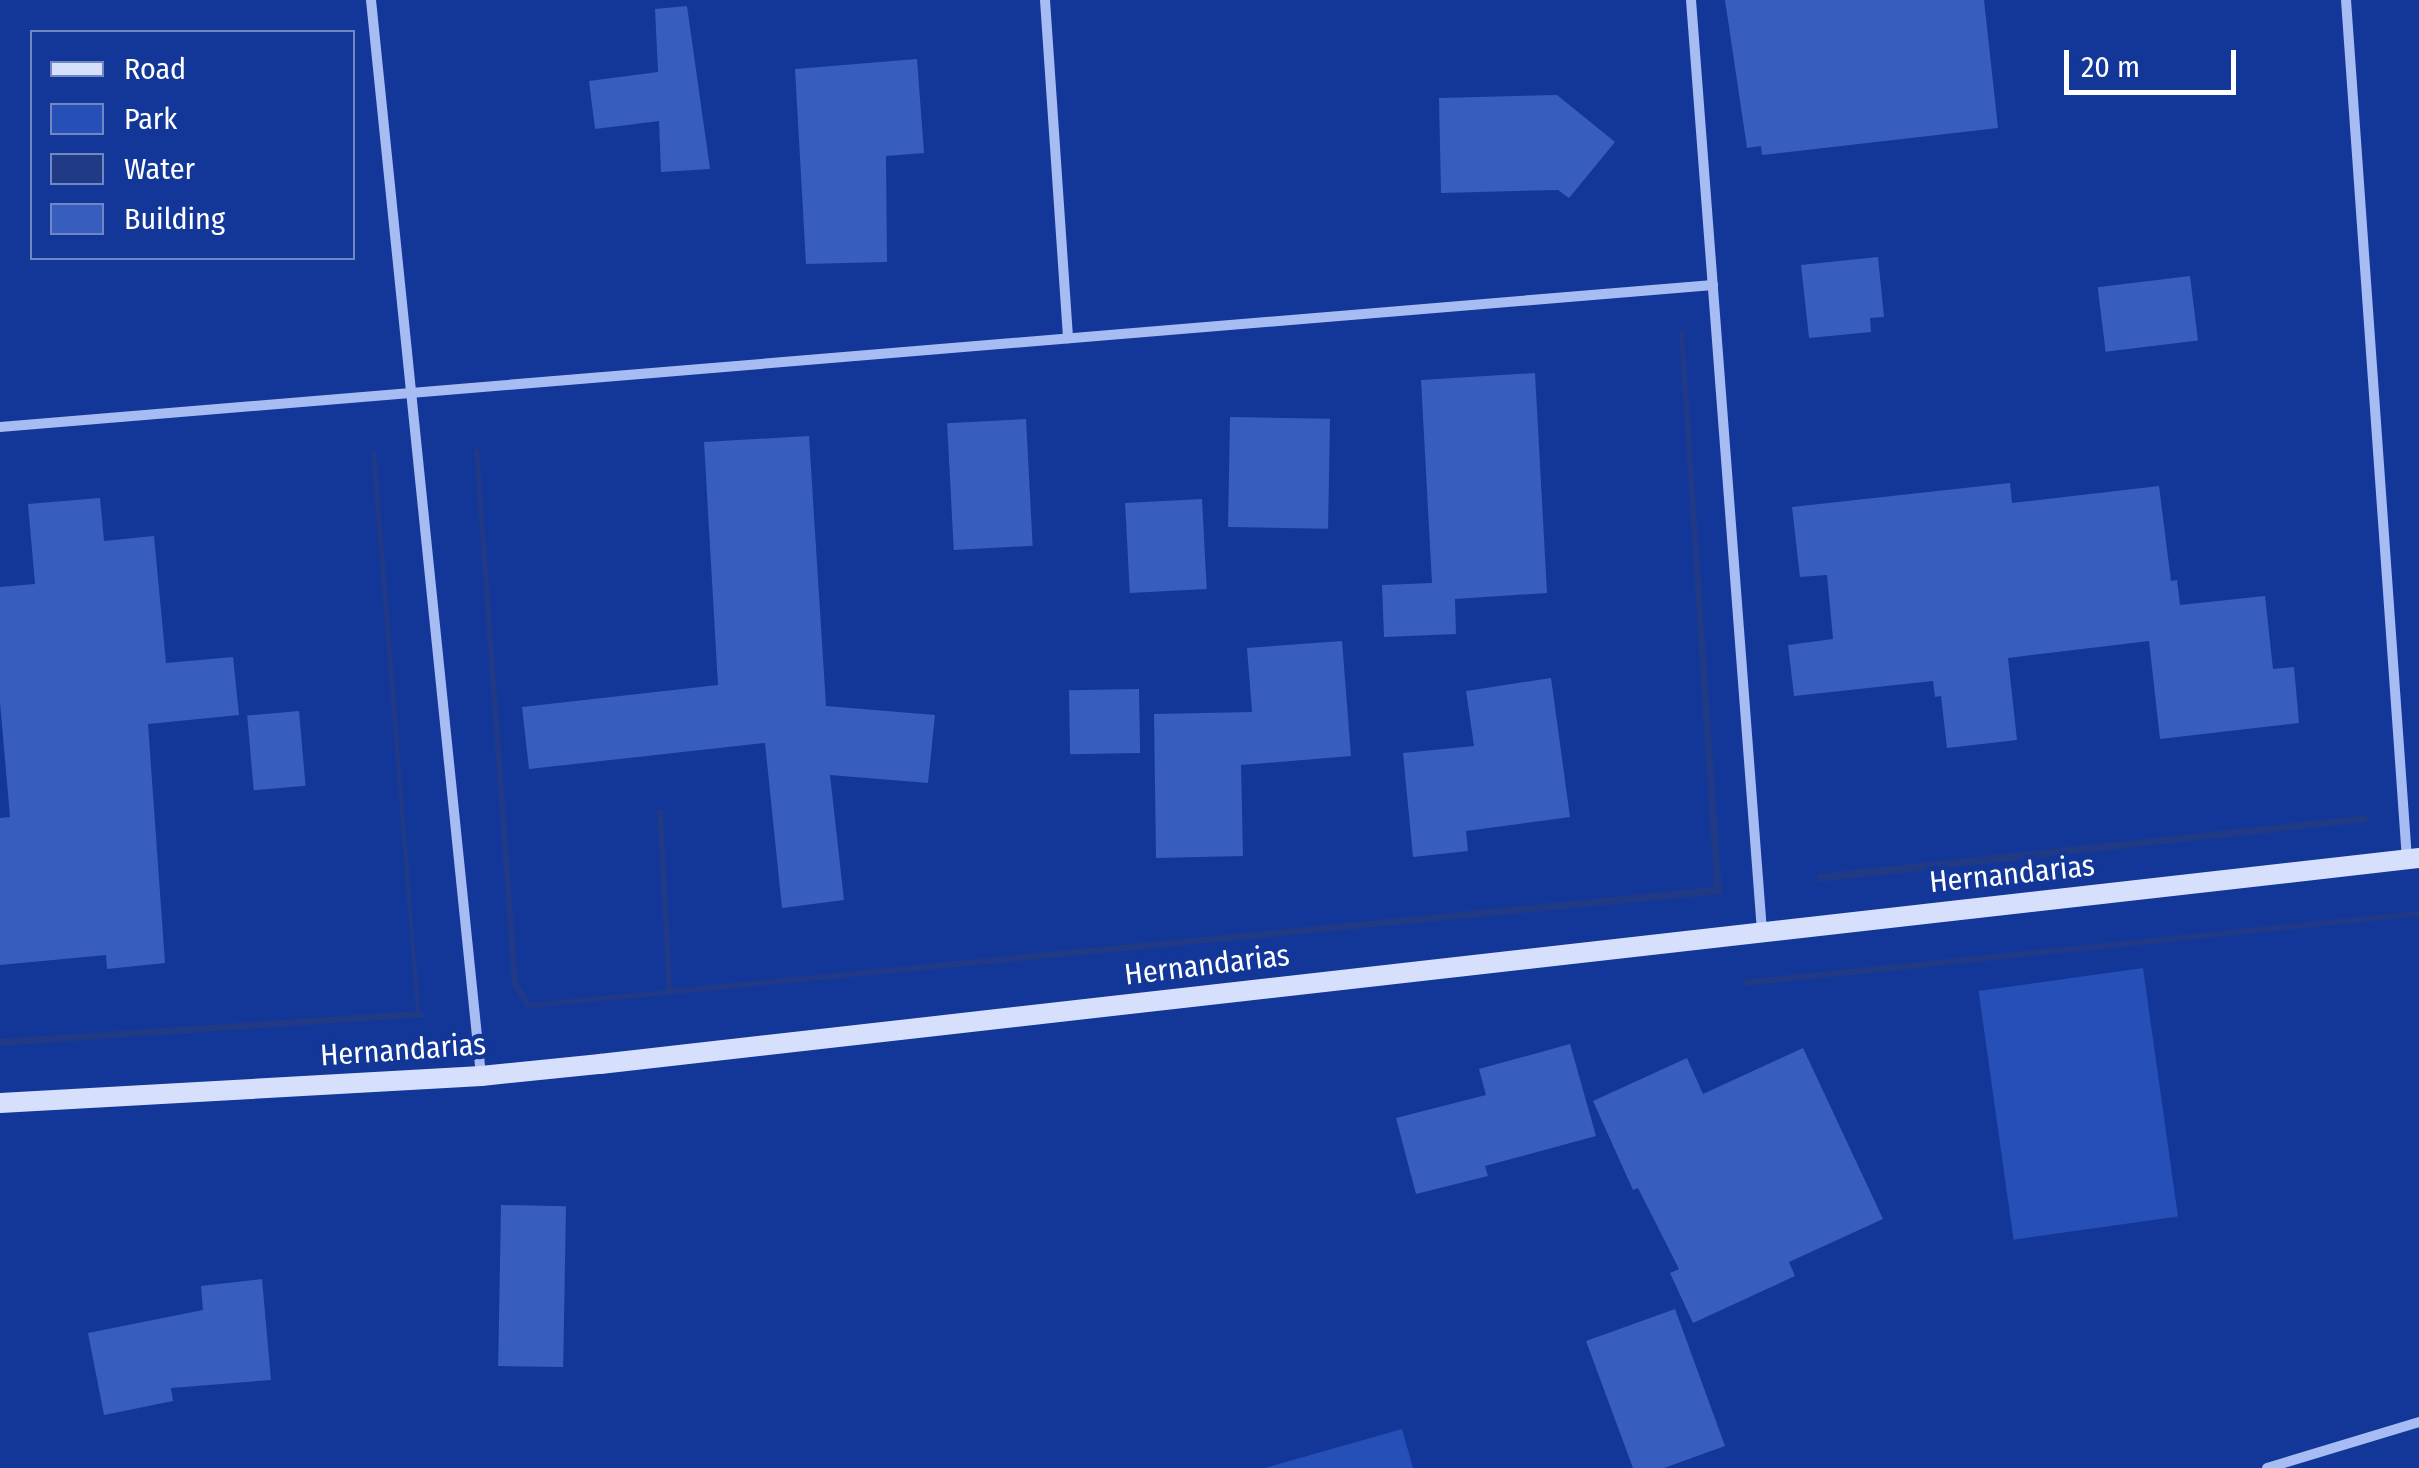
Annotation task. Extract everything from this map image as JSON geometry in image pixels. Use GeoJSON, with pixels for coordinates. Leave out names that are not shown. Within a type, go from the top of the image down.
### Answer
{"type":"FeatureCollection","features":[{"type":"Feature","properties":{"kind":"street"},"geometry":{"type":"LineString","coordinates":[[371,0],[482,1076]]}},
{"type":"Feature","properties":{"kind":"street"},"geometry":{"type":"LineString","coordinates":[[1045,0],[1068,338]]}},
{"type":"Feature","properties":{"kind":"street"},"geometry":{"type":"LineString","coordinates":[[1692,0],[1762,932]]}},
{"type":"Feature","properties":{"kind":"street"},"geometry":{"type":"LineString","coordinates":[[2346,0],[2413,859]]}},
{"type":"Feature","properties":{"kind":"street"},"geometry":{"type":"LineString","coordinates":[[0,427],[1713,285]]}},
{"type":"Feature","properties":{"kind":"street","name":"Hernandarias"},"geometry":{"type":"LineString","coordinates":[[0,1103],[482,1076],[2413,859]]}},
{"type":"Feature","properties":{"kind":"street"},"geometry":{"type":"LineString","coordinates":[[2267,1468],[2419,1422]]}},
{"type":"Feature","properties":{"kind":"green space"},"geometry":{"type":"Polygon","coordinates":[[[2143,968],[2178,1217],[2014,1240],[1979,991],[2143,968]]]}},
{"type":"Feature","properties":{"kind":"green space"},"geometry":{"type":"Polygon","coordinates":[[[1402,1429],[1413,1468],[1265,1468],[1402,1429]]]}},
{"type":"Feature","properties":{"kind":"water"},"geometry":{"type":"Polygon","coordinates":[[[1679,331],[1684,331],[1722,894],[527,1008],[512,984],[474,449],[479,449],[518,983],[530,1003],[667,990],[657,810],[663,809],[672,989],[1714,887],[1679,331]]]}},
{"type":"Feature","properties":{"kind":"water"},"geometry":{"type":"Polygon","coordinates":[[[371,451],[376,451],[420,1010],[425,1017],[0,1046],[0,1039],[416,1011],[371,451]]]}},
{"type":"Feature","properties":{"kind":"water"},"geometry":{"type":"Polygon","coordinates":[[[2368,815],[2367,822],[1818,882],[1818,874],[2368,815]]]}},
{"type":"Feature","properties":{"kind":"water"},"geometry":{"type":"Polygon","coordinates":[[[2419,911],[2419,916],[1744,986],[1742,980],[2419,911]]]}},
{"type":"Feature","properties":{"kind":"building"},"geometry":{"type":"Polygon","coordinates":[[[1725,0],[1984,0],[1998,128],[1762,155],[1761,146],[1747,148],[1725,0]]]}},
{"type":"Feature","properties":{"kind":"building"},"geometry":{"type":"Polygon","coordinates":[[[687,6],[710,169],[661,172],[659,121],[595,129],[589,81],[658,72],[655,9],[687,6]]]}},
{"type":"Feature","properties":{"kind":"building"},"geometry":{"type":"Polygon","coordinates":[[[917,59],[924,153],[886,156],[887,262],[806,264],[795,69],[917,59]]]}},
{"type":"Feature","properties":{"kind":"building"},"geometry":{"type":"Polygon","coordinates":[[[1557,95],[1615,142],[1569,198],[1558,190],[1441,193],[1439,98],[1557,95]]]}},
{"type":"Feature","properties":{"kind":"building"},"geometry":{"type":"Polygon","coordinates":[[[1878,257],[1884,317],[1870,318],[1871,332],[1809,338],[1801,265],[1878,257]]]}},
{"type":"Feature","properties":{"kind":"building"},"geometry":{"type":"Polygon","coordinates":[[[2190,276],[2198,341],[2106,352],[2098,287],[2190,276]]]}},
{"type":"Feature","properties":{"kind":"building"},"geometry":{"type":"Polygon","coordinates":[[[1535,373],[1547,593],[1455,599],[1456,634],[1384,637],[1382,585],[1432,583],[1421,380],[1535,373]]]}},
{"type":"Feature","properties":{"kind":"building"},"geometry":{"type":"Polygon","coordinates":[[[1230,417],[1330,419],[1328,529],[1228,527],[1230,417]]]}},
{"type":"Feature","properties":{"kind":"building"},"geometry":{"type":"Polygon","coordinates":[[[1026,419],[1033,546],[954,550],[947,423],[1026,419]]]}},
{"type":"Feature","properties":{"kind":"building"},"geometry":{"type":"Polygon","coordinates":[[[809,436],[826,706],[935,715],[928,783],[830,775],[844,900],[782,908],[765,743],[529,769],[522,707],[718,685],[704,442],[809,436]]]}},
{"type":"Feature","properties":{"kind":"building"},"geometry":{"type":"Polygon","coordinates":[[[2010,483],[2012,503],[2159,486],[2171,581],[2177,580],[2180,605],[2265,596],[2273,669],[2294,667],[2299,723],[2160,739],[2149,641],[2008,658],[2017,740],[1947,748],[1941,696],[1935,697],[1933,681],[1794,696],[1788,645],[1833,639],[1827,575],[1800,577],[1792,507],[2010,483]]]}},
{"type":"Feature","properties":{"kind":"building"},"geometry":{"type":"Polygon","coordinates":[[[100,498],[104,541],[154,536],[166,663],[233,657],[239,715],[148,724],[165,963],[107,969],[106,955],[0,965],[0,818],[10,817],[0,702],[0,587],[35,584],[28,504],[100,498]]]}},
{"type":"Feature","properties":{"kind":"building"},"geometry":{"type":"Polygon","coordinates":[[[1202,499],[1207,589],[1130,593],[1125,503],[1202,499]]]}},
{"type":"Feature","properties":{"kind":"building"},"geometry":{"type":"Polygon","coordinates":[[[1342,641],[1351,756],[1241,765],[1243,856],[1156,858],[1154,714],[1252,712],[1247,648],[1342,641]]]}},
{"type":"Feature","properties":{"kind":"building"},"geometry":{"type":"Polygon","coordinates":[[[1551,678],[1570,817],[1466,831],[1468,851],[1413,857],[1403,753],[1474,746],[1466,691],[1551,678]]]}},
{"type":"Feature","properties":{"kind":"building"},"geometry":{"type":"Polygon","coordinates":[[[1139,689],[1140,753],[1070,754],[1069,690],[1139,689]]]}},
{"type":"Feature","properties":{"kind":"building"},"geometry":{"type":"Polygon","coordinates":[[[299,711],[306,786],[254,790],[247,716],[299,711]]]}},
{"type":"Feature","properties":{"kind":"building"},"geometry":{"type":"Polygon","coordinates":[[[1570,1044],[1596,1136],[1485,1166],[1488,1176],[1416,1194],[1396,1118],[1486,1095],[1479,1069],[1570,1044]]]}},
{"type":"Feature","properties":{"kind":"building"},"geometry":{"type":"Polygon","coordinates":[[[1803,1048],[1883,1219],[1789,1262],[1795,1276],[1693,1323],[1670,1273],[1679,1269],[1638,1188],[1633,1190],[1593,1101],[1687,1058],[1703,1094],[1803,1048]]]}},
{"type":"Feature","properties":{"kind":"building"},"geometry":{"type":"Polygon","coordinates":[[[501,1205],[566,1206],[563,1367],[498,1366],[501,1205]]]}},
{"type":"Feature","properties":{"kind":"building"},"geometry":{"type":"Polygon","coordinates":[[[262,1279],[271,1380],[171,1388],[173,1401],[104,1415],[88,1333],[203,1310],[201,1286],[262,1279]]]}},
{"type":"Feature","properties":{"kind":"building"},"geometry":{"type":"Polygon","coordinates":[[[1675,1309],[1725,1446],[1664,1468],[1633,1468],[1586,1341],[1675,1309]]]}}]}
